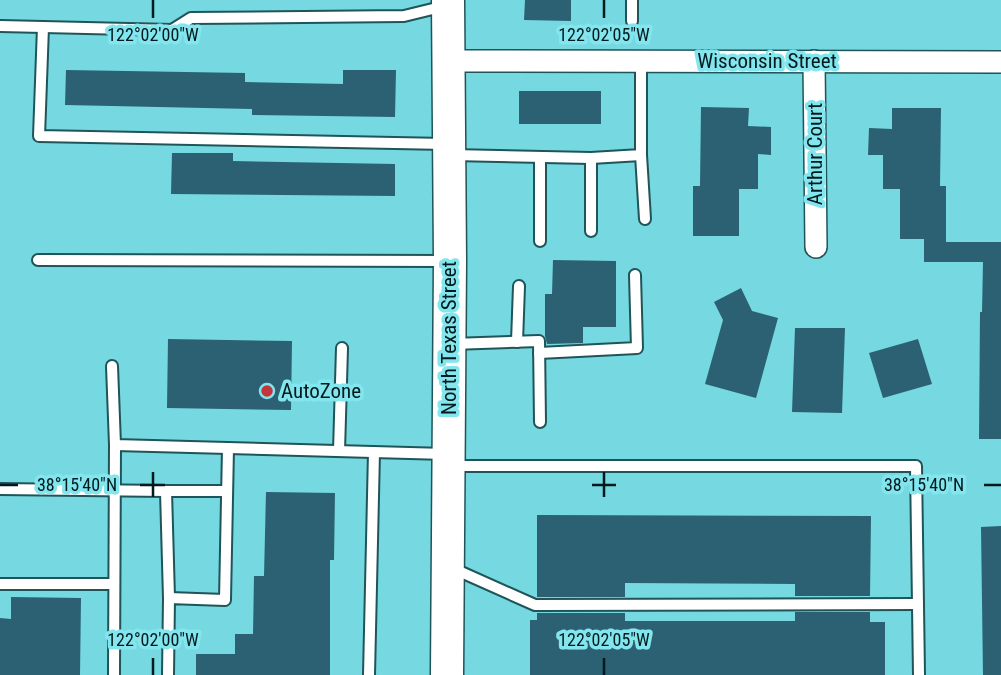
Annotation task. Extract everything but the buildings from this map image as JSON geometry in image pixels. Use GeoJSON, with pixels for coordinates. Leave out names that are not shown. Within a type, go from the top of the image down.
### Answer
{"type":"FeatureCollection","features":[{"type":"Feature","properties":{"kind":"main road","name":"North Texas Street"},"geometry":{"type":"LineString","coordinates":[[447,675],[450,261],[448,2]]}},
{"type":"Feature","properties":{"kind":"street","name":"Wisconsin Street"},"geometry":{"type":"LineString","coordinates":[[448,61],[1001,62]]}},
{"type":"Feature","properties":{"kind":"street","name":"Arthur Court"},"geometry":{"type":"LineString","coordinates":[[814,61],[816,247]]}},
{"type":"Feature","properties":{"kind":"lane"},"geometry":{"type":"LineString","coordinates":[[632,0],[632,21]]}},
{"type":"Feature","properties":{"kind":"lane"},"geometry":{"type":"LineString","coordinates":[[0,26],[172,30],[191,18],[404,16],[448,2]]}},
{"type":"Feature","properties":{"kind":"lane"},"geometry":{"type":"LineString","coordinates":[[43,27],[39,136],[449,149],[540,157],[641,155]]}},
{"type":"Feature","properties":{"kind":"lane"},"geometry":{"type":"LineString","coordinates":[[641,60],[641,155],[645,219]]}},
{"type":"Feature","properties":{"kind":"lane"},"geometry":{"type":"LineString","coordinates":[[540,157],[540,241]]}},
{"type":"Feature","properties":{"kind":"lane"},"geometry":{"type":"LineString","coordinates":[[591,231],[592,158]]}},
{"type":"Feature","properties":{"kind":"lane"},"geometry":{"type":"LineString","coordinates":[[38,260],[450,261]]}},
{"type":"Feature","properties":{"kind":"lane"},"geometry":{"type":"LineString","coordinates":[[539,353],[637,348],[635,275]]}},
{"type":"Feature","properties":{"kind":"lane"},"geometry":{"type":"LineString","coordinates":[[517,342],[519,286]]}},
{"type":"Feature","properties":{"kind":"lane"},"geometry":{"type":"LineString","coordinates":[[449,344],[539,341],[540,422]]}},
{"type":"Feature","properties":{"kind":"lane"},"geometry":{"type":"LineString","coordinates":[[339,451],[342,348]]}},
{"type":"Feature","properties":{"kind":"lane"},"geometry":{"type":"LineString","coordinates":[[113,366],[114,675]]}},
{"type":"Feature","properties":{"kind":"lane"},"geometry":{"type":"LineString","coordinates":[[115,444],[374,452],[449,460],[916,466],[919,675]]}},
{"type":"Feature","properties":{"kind":"lane"},"geometry":{"type":"LineString","coordinates":[[169,598],[225,600],[228,448]]}},
{"type":"Feature","properties":{"kind":"lane"},"geometry":{"type":"LineString","coordinates":[[369,675],[374,452]]}},
{"type":"Feature","properties":{"kind":"lane"},"geometry":{"type":"LineString","coordinates":[[0,489],[227,491]]}},
{"type":"Feature","properties":{"kind":"lane"},"geometry":{"type":"LineString","coordinates":[[166,491],[168,675]]}},
{"type":"Feature","properties":{"kind":"lane"},"geometry":{"type":"LineString","coordinates":[[448,566],[535,605],[918,604]]}},
{"type":"Feature","properties":{"kind":"lane"},"geometry":{"type":"LineString","coordinates":[[0,584],[114,584]]}},
{"type":"Feature","properties":{"kind":"place","name":"AutoZone"},"geometry":{"type":"Point","coordinates":[267,391]}}]}
